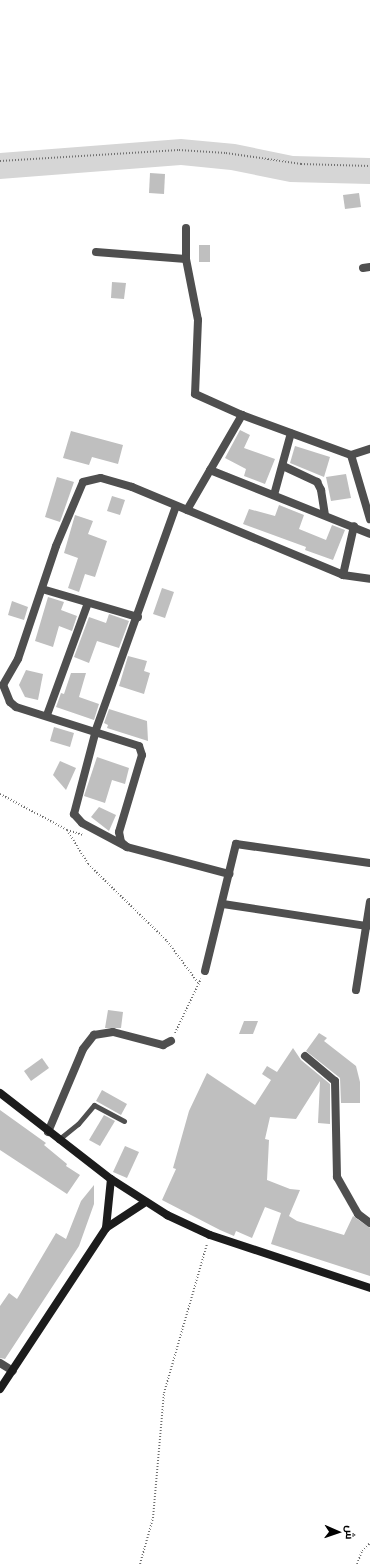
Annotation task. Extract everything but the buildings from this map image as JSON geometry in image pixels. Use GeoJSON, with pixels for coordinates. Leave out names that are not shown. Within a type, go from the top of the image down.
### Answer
{"type":"FeatureCollection","features":[{"type":"Feature","properties":{"kind":"main road"},"geometry":{"type":"LineString","coordinates":[[0,1092],[58,1140],[144,1202],[210,1235],[370,1288]]}},
{"type":"Feature","properties":{"kind":"main road"},"geometry":{"type":"LineString","coordinates":[[106,1228],[111,1179]]}},
{"type":"Feature","properties":{"kind":"main road"},"geometry":{"type":"LineString","coordinates":[[0,1389],[106,1228],[144,1202]]}},
{"type":"Feature","properties":{"kind":"street"},"geometry":{"type":"LineString","coordinates":[[186,228],[186,259],[198,320],[194,391],[242,415],[351,455],[370,449]]}},
{"type":"Feature","properties":{"kind":"street"},"geometry":{"type":"LineString","coordinates":[[96,252],[186,259]]}},
{"type":"Feature","properties":{"kind":"street"},"geometry":{"type":"LineString","coordinates":[[187,510],[242,415]]}},
{"type":"Feature","properties":{"kind":"street"},"geometry":{"type":"LineString","coordinates":[[274,495],[291,433]]}},
{"type":"Feature","properties":{"kind":"street"},"geometry":{"type":"LineString","coordinates":[[351,455],[370,519]]}},
{"type":"Feature","properties":{"kind":"street"},"geometry":{"type":"LineString","coordinates":[[283,466],[317,482],[321,490],[325,514]]}},
{"type":"Feature","properties":{"kind":"street"},"geometry":{"type":"LineString","coordinates":[[210,470],[325,514],[370,534]]}},
{"type":"Feature","properties":{"kind":"street"},"geometry":{"type":"LineString","coordinates":[[126,848],[121,842],[119,832],[142,755],[139,746],[96,730],[16,707],[10,702],[3,685],[18,659],[42,589],[83,482],[101,478],[187,510],[343,575],[370,579]]}},
{"type":"Feature","properties":{"kind":"street"},"geometry":{"type":"LineString","coordinates":[[176,506],[138,617],[96,730],[74,814],[82,823],[126,848],[230,874]]}},
{"type":"Feature","properties":{"kind":"street"},"geometry":{"type":"LineString","coordinates":[[343,575],[354,526]]}},
{"type":"Feature","properties":{"kind":"street"},"geometry":{"type":"LineString","coordinates":[[42,589],[138,617]]}},
{"type":"Feature","properties":{"kind":"street"},"geometry":{"type":"LineString","coordinates":[[47,715],[88,603]]}},
{"type":"Feature","properties":{"kind":"street"},"geometry":{"type":"LineString","coordinates":[[205,971],[223,904],[236,844],[370,863]]}},
{"type":"Feature","properties":{"kind":"street"},"geometry":{"type":"LineString","coordinates":[[356,990],[370,902]]}},
{"type":"Feature","properties":{"kind":"street"},"geometry":{"type":"LineString","coordinates":[[223,904],[367,926]]}},
{"type":"Feature","properties":{"kind":"street"},"geometry":{"type":"LineString","coordinates":[[48,1132],[82,1049],[94,1035],[113,1032],[163,1045],[171,1041]]}},
{"type":"Feature","properties":{"kind":"street"},"geometry":{"type":"LineString","coordinates":[[305,1056],[335,1081],[337,1177],[358,1214],[370,1223]]}},
{"type":"Feature","properties":{"kind":"street"},"geometry":{"type":"LineString","coordinates":[[0,1363],[13,1371]]}},
{"type":"Feature","properties":{"kind":"lane"},"geometry":{"type":"LineString","coordinates":[[58,1140],[78,1124],[94,1104],[124,1121]]}},
{"type":"Feature","properties":{"kind":"path"},"geometry":{"type":"LineString","coordinates":[[0,161],[179,150],[226,153],[302,164],[370,166]]}},
{"type":"Feature","properties":{"kind":"path"},"geometry":{"type":"LineString","coordinates":[[0,794],[67,830],[89,837]]}},
{"type":"Feature","properties":{"kind":"path"},"geometry":{"type":"LineString","coordinates":[[67,830],[88,864],[162,936],[199,984]]}},
{"type":"Feature","properties":{"kind":"path"},"geometry":{"type":"LineString","coordinates":[[171,1041],[205,971]]}},
{"type":"Feature","properties":{"kind":"path"},"geometry":{"type":"LineString","coordinates":[[140,1564],[153,1518],[164,1393],[210,1235]]}},
{"type":"Feature","properties":{"kind":"path"},"geometry":{"type":"LineString","coordinates":[[357,1564],[362,1551],[370,1543]]}},
{"type":"Feature","properties":{"kind":"shaded area"},"geometry":{"type":"Polygon","coordinates":[[[181,139],[235,144],[293,156],[370,158],[370,184],[290,182],[231,170],[181,165],[0,179],[0,153],[181,139]]]}}]}
